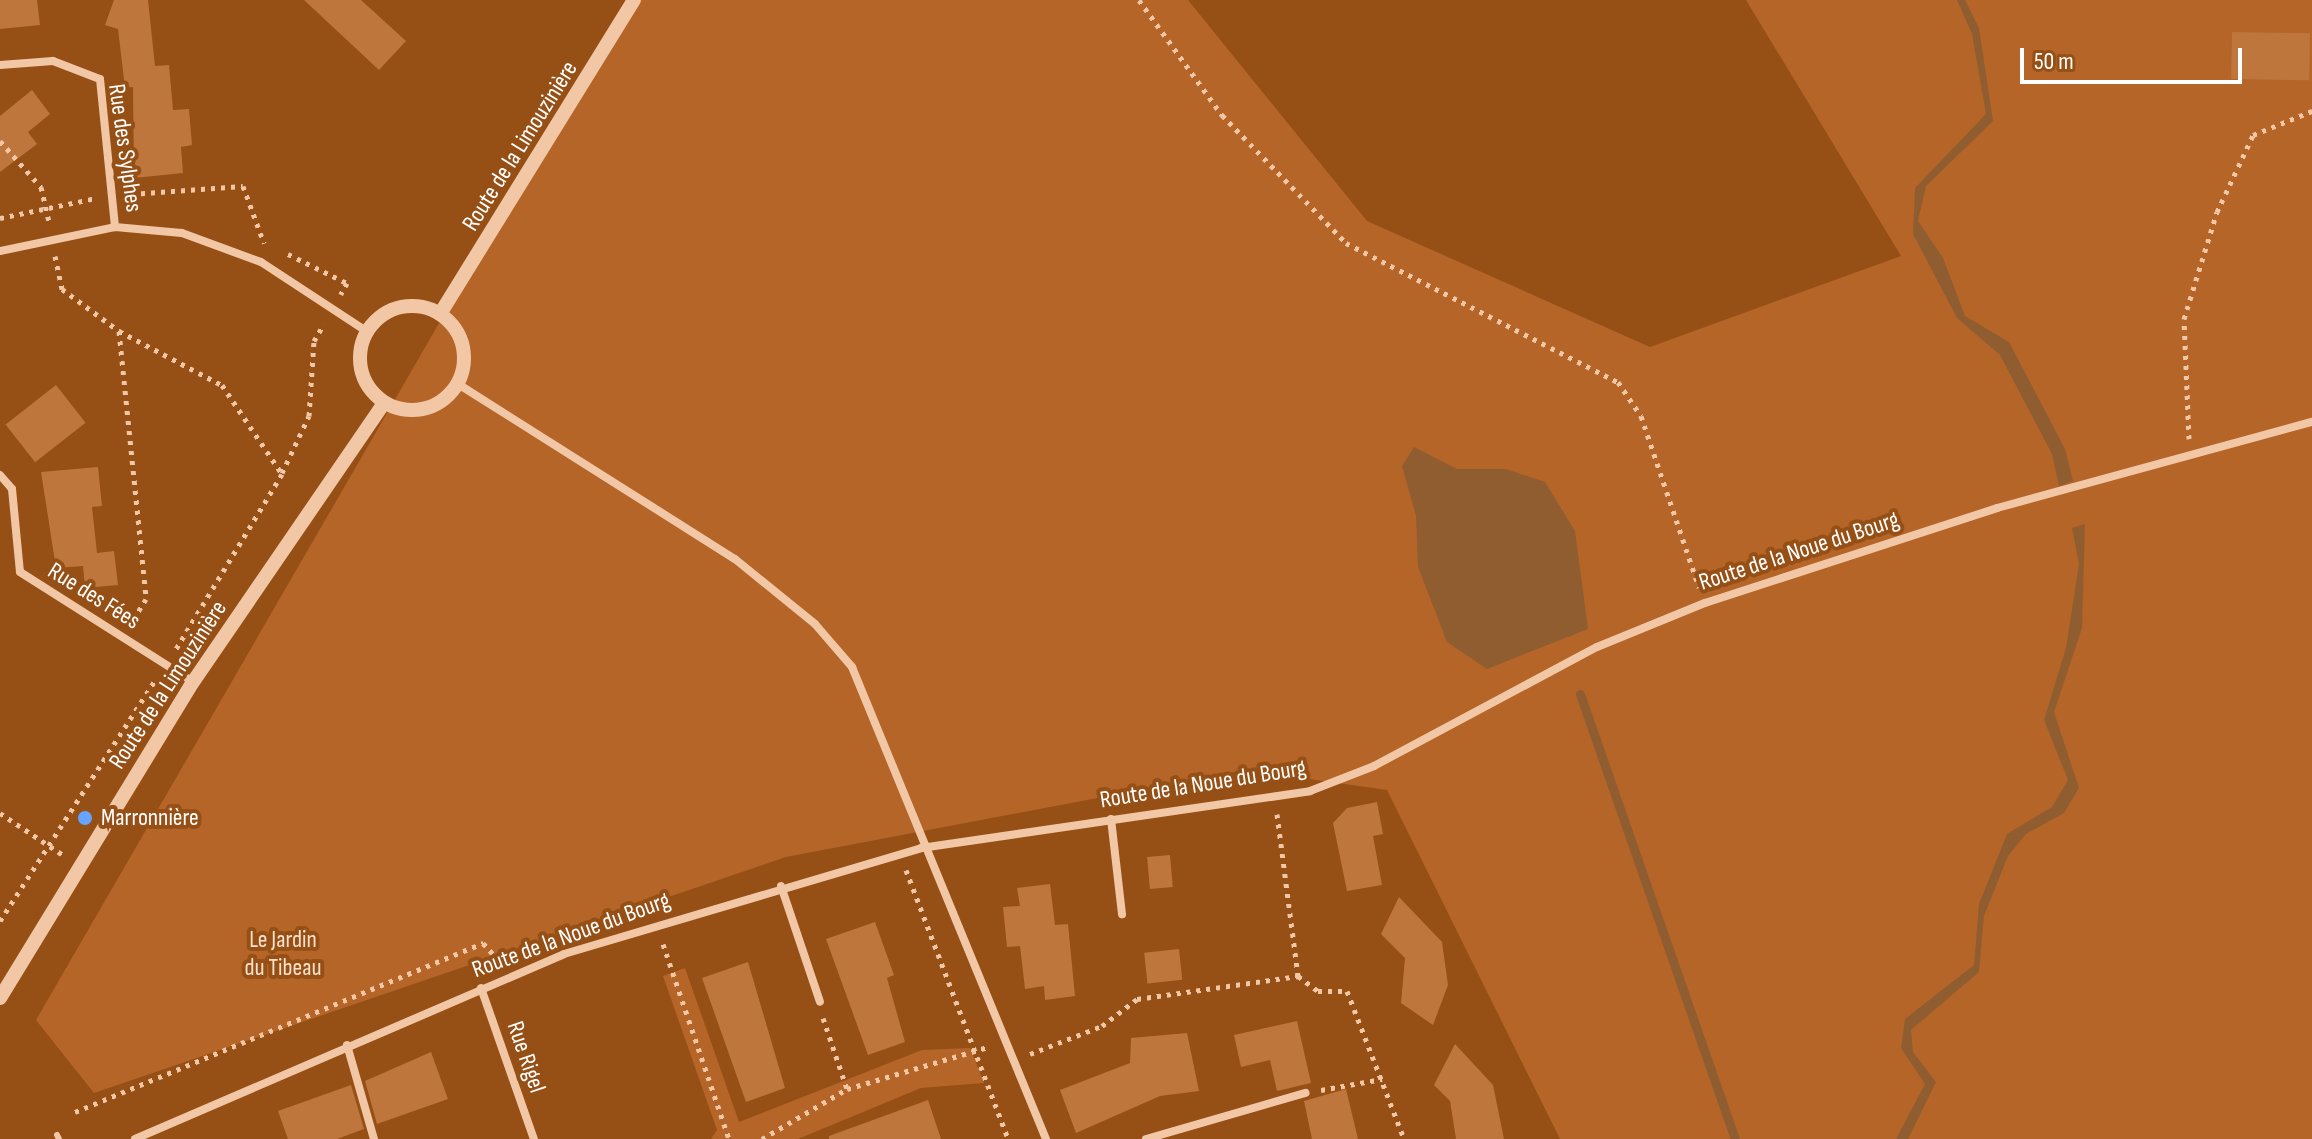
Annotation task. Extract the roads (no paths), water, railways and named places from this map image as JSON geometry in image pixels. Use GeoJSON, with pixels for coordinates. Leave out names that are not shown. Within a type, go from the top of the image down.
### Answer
{"type":"FeatureCollection","features":[{"type":"Feature","properties":{"kind":"street","name":"Route de la Limouzinière"},"geometry":{"type":"LineString","coordinates":[[440,314],[634,0]]}},
{"type":"Feature","properties":{"kind":"street","name":"Rue des Sylphes"},"geometry":{"type":"LineString","coordinates":[[0,65],[53,61],[100,79],[115,227]]}},
{"type":"Feature","properties":{"kind":"street"},"geometry":{"type":"LineString","coordinates":[[0,251],[52,237],[115,227],[182,233],[261,262],[366,331]]}},
{"type":"Feature","properties":{"kind":"street"},"geometry":{"type":"LineString","coordinates":[[408,305],[440,314],[463,345],[458,384],[425,410],[384,403],[361,370],[366,331],[408,305]]}},
{"type":"Feature","properties":{"kind":"street"},"geometry":{"type":"LineString","coordinates":[[458,384],[735,559],[815,624],[852,667],[872,707],[921,848],[971,943],[1018,1059],[1046,1139]]}},
{"type":"Feature","properties":{"kind":"street","name":"Route de la Limouzinière"},"geometry":{"type":"LineString","coordinates":[[0,998],[193,682],[384,403]]}},
{"type":"Feature","properties":{"kind":"street","name":"Route de la Noue du Bourg"},"geometry":{"type":"LineString","coordinates":[[135,1139],[507,977],[656,924],[921,848],[1111,819],[1274,799],[1374,766],[1597,647],[1705,603],[2191,452],[2312,422]]}},
{"type":"Feature","properties":{"kind":"street","name":"Rue des Fées"},"geometry":{"type":"LineString","coordinates":[[0,475],[12,489],[20,572],[193,682]]}},
{"type":"Feature","properties":{"kind":"street"},"geometry":{"type":"LineString","coordinates":[[1111,819],[1122,914]]}},
{"type":"Feature","properties":{"kind":"street"},"geometry":{"type":"LineString","coordinates":[[781,886],[820,1002]]}},
{"type":"Feature","properties":{"kind":"street","name":"Rue Rigel"},"geometry":{"type":"LineString","coordinates":[[481,988],[534,1139]]}},
{"type":"Feature","properties":{"kind":"street"},"geometry":{"type":"LineString","coordinates":[[347,1045],[374,1139]]}},
{"type":"Feature","properties":{"kind":"street"},"geometry":{"type":"LineString","coordinates":[[1146,1139],[1305,1093]]}},
{"type":"Feature","properties":{"kind":"waterway"},"geometry":{"type":"LineString","coordinates":[[1580,694],[1735,1139]]}},
{"type":"Feature","properties":{"kind":"place","name":"Marronnière"},"geometry":{"type":"Point","coordinates":[85,818]}},
{"type":"Feature","properties":{"kind":"park label","name":"Le Jardin du Tibeau"},"geometry":{"type":"Point","coordinates":[283,954]}}]}
